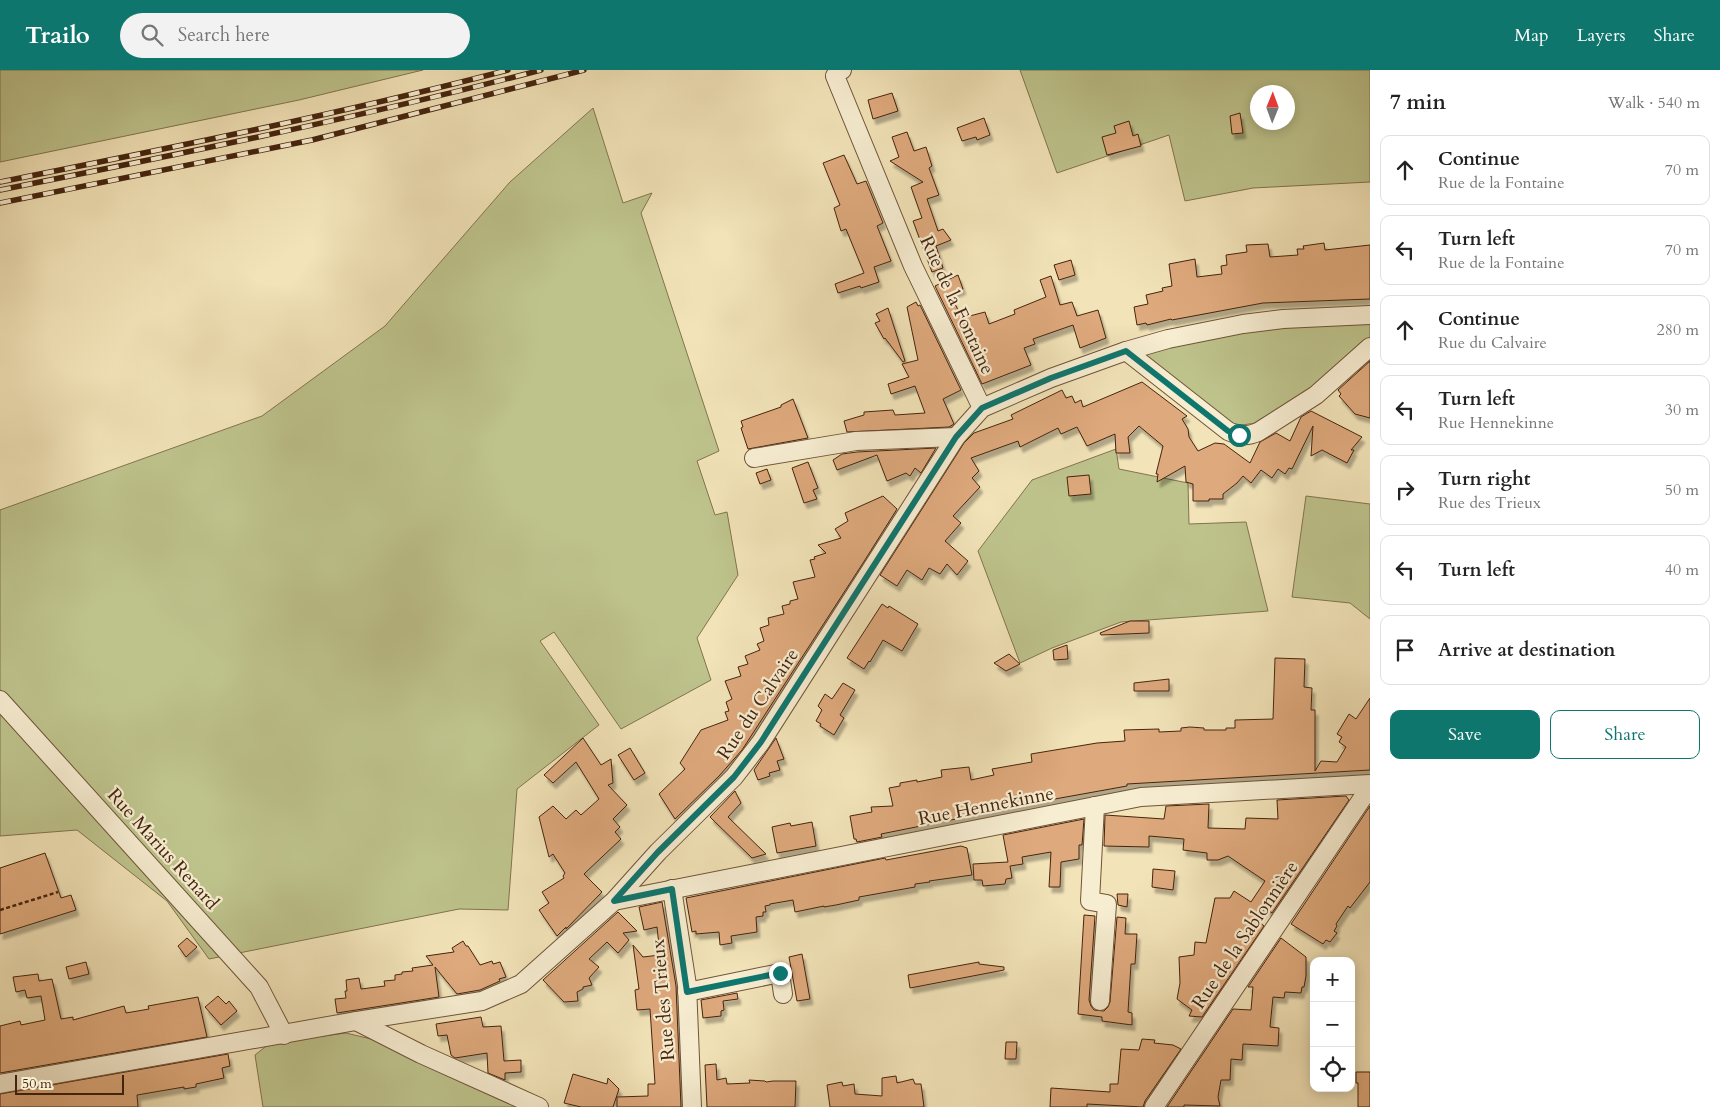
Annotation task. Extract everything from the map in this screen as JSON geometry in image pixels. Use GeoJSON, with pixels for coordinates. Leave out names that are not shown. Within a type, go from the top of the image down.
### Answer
{"type":"FeatureCollection","features":[{"type":"Feature","properties":{"kind":"street","name":"Rue de la Fontaine"},"geometry":{"type":"LineString","coordinates":[[839,73],[913,266],[982,408]]}},
{"type":"Feature","properties":{"kind":"street"},"geometry":{"type":"LineString","coordinates":[[982,408],[1051,378],[1126,351],[1168,339],[1243,324],[1283,319],[1370,315]]}},
{"type":"Feature","properties":{"kind":"street"},"geometry":{"type":"LineString","coordinates":[[1126,351],[1228,431],[1249,436],[1316,395],[1370,347]]}},
{"type":"Feature","properties":{"kind":"street","name":"Rue du Calvaire"},"geometry":{"type":"LineString","coordinates":[[356,1022],[482,1002],[521,984],[614,901],[658,852],[734,777],[761,742],[956,437],[982,408]]}},
{"type":"Feature","properties":{"kind":"street"},"geometry":{"type":"LineString","coordinates":[[754,458],[856,441],[956,437]]}},
{"type":"Feature","properties":{"kind":"street","name":"Rue Marius Renard"},"geometry":{"type":"LineString","coordinates":[[0,700],[259,987],[284,1034]]}},
{"type":"Feature","properties":{"kind":"street","name":"Rue Hennekinne"},"geometry":{"type":"LineString","coordinates":[[614,901],[1140,797],[1370,785]]}},
{"type":"Feature","properties":{"kind":"street","name":"Rue de la Sablonnière"},"geometry":{"type":"LineString","coordinates":[[1154,1107],[1370,785]]}},
{"type":"Feature","properties":{"kind":"street"},"geometry":{"type":"LineString","coordinates":[[1095,806],[1090,901],[1106,904],[1100,1001]]}},
{"type":"Feature","properties":{"kind":"street","name":"Rue des Trieux"},"geometry":{"type":"LineString","coordinates":[[672,889],[687,992],[692,1107]]}},
{"type":"Feature","properties":{"kind":"street"},"geometry":{"type":"LineString","coordinates":[[687,992],[780,973],[783,994]]}},
{"type":"Feature","properties":{"kind":"street"},"geometry":{"type":"LineString","coordinates":[[0,1084],[356,1022],[421,1054],[539,1107]]}},
{"type":"Feature","properties":{"kind":"path"},"geometry":{"type":"LineString","coordinates":[[0,910],[58,892]]}},
{"type":"Feature","properties":{"kind":"green space"},"geometry":{"type":"Polygon","coordinates":[[[0,70],[423,70],[299,100],[0,162],[0,70]]]}},
{"type":"Feature","properties":{"kind":"green space"},"geometry":{"type":"Polygon","coordinates":[[[1020,70],[1370,70],[1370,182],[1253,188],[1185,201],[1169,135],[1057,173],[1020,70]]]}},
{"type":"Feature","properties":{"kind":"green space"},"geometry":{"type":"Polygon","coordinates":[[[593,108],[623,203],[652,193],[641,213],[719,451],[697,461],[715,515],[727,512],[738,575],[697,638],[711,680],[621,729],[554,632],[540,641],[599,725],[517,789],[508,910],[459,909],[209,959],[167,901],[77,830],[0,836],[0,510],[262,416],[385,326],[510,182],[593,108]]]}},
{"type":"Feature","properties":{"kind":"green space"},"geometry":{"type":"Polygon","coordinates":[[[1370,321],[1370,341],[1309,391],[1256,423],[1242,425],[1230,423],[1146,359],[1145,352],[1242,330],[1370,321]]]}},
{"type":"Feature","properties":{"kind":"green space"},"geometry":{"type":"Polygon","coordinates":[[[1116,449],[1119,469],[1188,483],[1189,524],[1246,522],[1268,611],[1121,622],[1052,648],[1020,663],[978,551],[1032,480],[1116,449]]]}},
{"type":"Feature","properties":{"kind":"green space"},"geometry":{"type":"Polygon","coordinates":[[[1306,496],[1370,504],[1370,619],[1350,603],[1292,597],[1306,496]]]}},
{"type":"Feature","properties":{"kind":"green space"},"geometry":{"type":"Polygon","coordinates":[[[346,1033],[375,1040],[518,1107],[263,1107],[255,1055],[270,1043],[346,1033]]]}},
{"type":"Feature","properties":{"kind":"building"},"geometry":{"type":"Polygon","coordinates":[[[892,93],[898,111],[873,119],[868,100],[892,93]]]}},
{"type":"Feature","properties":{"kind":"building"},"geometry":{"type":"Polygon","coordinates":[[[1240,113],[1243,133],[1232,134],[1230,116],[1240,113]]]}},
{"type":"Feature","properties":{"kind":"building"},"geometry":{"type":"Polygon","coordinates":[[[984,118],[990,135],[977,140],[976,137],[962,141],[957,128],[984,118]]]}},
{"type":"Feature","properties":{"kind":"building"},"geometry":{"type":"Polygon","coordinates":[[[1129,121],[1133,136],[1138,134],[1141,146],[1107,155],[1102,137],[1116,133],[1114,126],[1129,121]]]}},
{"type":"Feature","properties":{"kind":"building"},"geometry":{"type":"Polygon","coordinates":[[[907,132],[914,151],[926,147],[932,166],[929,168],[939,195],[927,199],[938,231],[943,229],[951,240],[936,246],[943,268],[932,272],[913,221],[922,218],[911,187],[923,182],[890,161],[899,157],[892,137],[907,132]]]}},
{"type":"Feature","properties":{"kind":"building"},"geometry":{"type":"Polygon","coordinates":[[[844,155],[857,184],[866,181],[883,223],[877,226],[891,261],[874,267],[879,282],[838,293],[835,284],[864,273],[846,229],[841,231],[834,208],[840,205],[823,163],[844,155]]]}},
{"type":"Feature","properties":{"kind":"building"},"geometry":{"type":"Polygon","coordinates":[[[1324,243],[1325,250],[1370,245],[1370,299],[1263,303],[1147,325],[1146,323],[1137,325],[1134,307],[1148,304],[1146,295],[1163,291],[1162,288],[1172,286],[1169,264],[1195,259],[1197,277],[1222,274],[1221,266],[1227,265],[1226,255],[1247,252],[1246,245],[1268,244],[1270,257],[1298,255],[1297,249],[1304,249],[1303,246],[1324,243]]]}},
{"type":"Feature","properties":{"kind":"building"},"geometry":{"type":"Polygon","coordinates":[[[1071,260],[1075,275],[1059,280],[1054,265],[1071,260]]]}},
{"type":"Feature","properties":{"kind":"building"},"geometry":{"type":"Polygon","coordinates":[[[958,275],[963,289],[950,294],[962,318],[985,312],[989,324],[1015,314],[1014,310],[1046,297],[1040,280],[1051,276],[1060,305],[1072,302],[1077,316],[1098,310],[1106,338],[1080,348],[1073,325],[1033,339],[1035,344],[1024,348],[1031,365],[982,384],[935,286],[958,275]]]}},
{"type":"Feature","properties":{"kind":"building"},"geometry":{"type":"Polygon","coordinates":[[[916,302],[918,306],[920,305],[961,390],[943,399],[954,424],[949,427],[847,432],[844,421],[864,415],[864,412],[893,410],[895,415],[925,413],[915,386],[891,394],[888,384],[909,377],[902,364],[918,360],[907,307],[916,302]]]}},
{"type":"Feature","properties":{"kind":"building"},"geometry":{"type":"Polygon","coordinates":[[[888,308],[905,361],[903,362],[884,339],[875,323],[880,321],[876,314],[888,308]]]}},
{"type":"Feature","properties":{"kind":"building"},"geometry":{"type":"Polygon","coordinates":[[[1370,361],[1370,418],[1355,414],[1339,396],[1341,394],[1338,390],[1370,361]]]}},
{"type":"Feature","properties":{"kind":"building"},"geometry":{"type":"Polygon","coordinates":[[[1142,382],[1187,416],[1182,419],[1188,429],[1189,437],[1198,451],[1215,443],[1224,444],[1250,463],[1260,442],[1276,433],[1290,441],[1301,417],[1311,411],[1362,437],[1351,450],[1354,450],[1347,463],[1322,450],[1311,456],[1313,426],[1292,469],[1289,468],[1285,474],[1278,469],[1272,478],[1261,470],[1251,483],[1243,476],[1223,494],[1223,499],[1193,501],[1193,484],[1186,482],[1185,466],[1157,482],[1158,474],[1156,474],[1163,446],[1139,426],[1128,437],[1130,453],[1116,453],[1115,434],[1087,446],[1077,427],[1061,434],[1058,428],[1020,447],[1018,441],[971,458],[979,471],[972,478],[980,487],[953,516],[961,523],[945,541],[968,561],[957,575],[947,564],[940,574],[929,568],[922,580],[907,570],[897,586],[880,575],[964,443],[974,433],[1013,419],[1011,415],[1062,390],[1066,398],[1072,396],[1075,403],[1081,400],[1083,407],[1142,382]]]}},
{"type":"Feature","properties":{"kind":"building"},"geometry":{"type":"Polygon","coordinates":[[[793,399],[808,438],[748,449],[741,428],[743,427],[741,421],[781,407],[781,405],[793,399]]]}},
{"type":"Feature","properties":{"kind":"building"},"geometry":{"type":"Polygon","coordinates":[[[936,448],[921,473],[915,468],[910,476],[906,473],[887,481],[877,455],[837,470],[833,460],[842,454],[857,452],[936,448]]]}},
{"type":"Feature","properties":{"kind":"building"},"geometry":{"type":"Polygon","coordinates":[[[808,462],[818,488],[813,490],[817,499],[804,503],[792,468],[808,462]]]}},
{"type":"Feature","properties":{"kind":"building"},"geometry":{"type":"Polygon","coordinates":[[[767,469],[771,480],[760,484],[756,473],[767,469]]]}},
{"type":"Feature","properties":{"kind":"building"},"geometry":{"type":"Polygon","coordinates":[[[1089,475],[1091,494],[1069,496],[1067,477],[1089,475]]]}},
{"type":"Feature","properties":{"kind":"building"},"geometry":{"type":"Polygon","coordinates":[[[883,496],[897,509],[863,563],[742,750],[719,776],[675,819],[659,794],[685,769],[680,763],[701,730],[728,720],[725,712],[729,711],[726,702],[732,699],[725,681],[741,676],[738,667],[748,664],[745,656],[760,650],[757,644],[764,641],[760,628],[769,625],[768,618],[784,614],[782,606],[798,599],[793,582],[815,577],[810,560],[826,553],[818,545],[841,538],[835,529],[848,521],[845,513],[883,496]]]}},
{"type":"Feature","properties":{"kind":"building"},"geometry":{"type":"Polygon","coordinates":[[[882,604],[888,608],[889,606],[918,624],[902,651],[883,640],[864,669],[847,658],[882,604]]]}},
{"type":"Feature","properties":{"kind":"building"},"geometry":{"type":"Polygon","coordinates":[[[1130,621],[1149,621],[1149,633],[1101,635],[1100,633],[1130,621]]]}},
{"type":"Feature","properties":{"kind":"building"},"geometry":{"type":"Polygon","coordinates":[[[1067,645],[1068,659],[1054,660],[1053,650],[1067,645]]]}},
{"type":"Feature","properties":{"kind":"building"},"geometry":{"type":"Polygon","coordinates":[[[1009,654],[1020,664],[1006,671],[994,663],[1009,654]]]}},
{"type":"Feature","properties":{"kind":"building"},"geometry":{"type":"Polygon","coordinates":[[[1275,658],[1305,659],[1304,687],[1312,688],[1311,710],[1315,710],[1315,771],[1321,761],[1337,762],[1346,747],[1339,742],[1342,737],[1337,734],[1349,714],[1356,719],[1370,698],[1370,770],[1127,784],[1127,786],[1016,806],[881,834],[882,837],[857,842],[854,839],[850,816],[872,812],[871,807],[893,806],[889,788],[900,786],[900,783],[942,777],[941,770],[969,767],[971,780],[994,775],[992,769],[1032,762],[1031,754],[1097,743],[1125,741],[1124,730],[1159,729],[1159,732],[1181,731],[1181,728],[1190,727],[1204,728],[1204,730],[1226,730],[1226,728],[1235,728],[1235,720],[1273,719],[1275,658]]]}},
{"type":"Feature","properties":{"kind":"building"},"geometry":{"type":"Polygon","coordinates":[[[1169,679],[1169,691],[1134,691],[1134,683],[1169,679]]]}},
{"type":"Feature","properties":{"kind":"building"},"geometry":{"type":"Polygon","coordinates":[[[843,683],[855,690],[840,715],[844,718],[834,735],[816,721],[822,710],[818,706],[825,694],[832,699],[843,683]]]}},
{"type":"Feature","properties":{"kind":"building"},"geometry":{"type":"Polygon","coordinates":[[[583,738],[601,765],[611,759],[613,783],[608,785],[627,805],[613,819],[620,827],[615,832],[621,839],[584,874],[602,892],[557,936],[539,910],[549,903],[542,892],[564,878],[565,873],[553,854],[549,857],[539,817],[553,806],[566,819],[576,810],[581,815],[599,799],[576,762],[553,783],[544,775],[583,738]]]}},
{"type":"Feature","properties":{"kind":"building"},"geometry":{"type":"Polygon","coordinates":[[[776,738],[784,759],[777,761],[780,770],[769,773],[770,776],[758,780],[754,770],[776,738]]]}},
{"type":"Feature","properties":{"kind":"building"},"geometry":{"type":"Polygon","coordinates":[[[630,748],[645,773],[634,780],[618,755],[630,748]]]}},
{"type":"Feature","properties":{"kind":"building"},"geometry":{"type":"Polygon","coordinates":[[[735,791],[741,803],[728,817],[766,854],[752,858],[710,817],[735,791]]]}},
{"type":"Feature","properties":{"kind":"building"},"geometry":{"type":"Polygon","coordinates":[[[1346,796],[1349,800],[1272,913],[1265,908],[1257,920],[1264,926],[1202,1017],[1189,1016],[1192,1010],[1177,999],[1180,983],[1179,957],[1194,955],[1195,942],[1206,943],[1215,898],[1230,898],[1234,891],[1251,902],[1265,881],[1228,856],[1218,860],[1207,860],[1207,853],[1183,850],[1184,839],[1149,836],[1149,847],[1104,846],[1105,815],[1164,819],[1166,806],[1209,804],[1208,828],[1245,829],[1246,818],[1278,819],[1277,800],[1346,796]]]}},
{"type":"Feature","properties":{"kind":"building"},"geometry":{"type":"Polygon","coordinates":[[[1370,806],[1370,882],[1350,908],[1348,906],[1336,924],[1337,926],[1334,931],[1337,933],[1330,942],[1326,940],[1323,944],[1291,924],[1370,806]]]}},
{"type":"Feature","properties":{"kind":"building"},"geometry":{"type":"Polygon","coordinates":[[[1084,819],[1082,845],[1079,845],[1079,859],[1061,862],[1060,887],[1049,887],[1051,852],[1022,857],[1023,864],[1010,866],[1012,878],[1006,879],[1005,884],[983,886],[982,880],[974,880],[973,864],[1008,862],[1003,835],[1084,819]]]}},
{"type":"Feature","properties":{"kind":"building"},"geometry":{"type":"Polygon","coordinates":[[[812,822],[816,846],[777,853],[772,827],[790,823],[791,826],[812,822]]]}},
{"type":"Feature","properties":{"kind":"building"},"geometry":{"type":"Polygon","coordinates":[[[961,846],[967,848],[972,875],[929,881],[915,884],[915,887],[859,897],[859,900],[795,912],[793,900],[770,904],[765,906],[766,912],[763,912],[763,916],[756,917],[757,932],[731,936],[732,943],[720,945],[719,932],[696,934],[696,931],[692,932],[686,898],[885,858],[886,860],[961,846]]]}},
{"type":"Feature","properties":{"kind":"building"},"geometry":{"type":"Polygon","coordinates":[[[45,853],[61,898],[71,895],[76,910],[0,934],[0,868],[45,853]]]}},
{"type":"Feature","properties":{"kind":"building"},"geometry":{"type":"Polygon","coordinates":[[[1153,869],[1175,871],[1173,890],[1152,887],[1153,869]]]}},
{"type":"Feature","properties":{"kind":"building"},"geometry":{"type":"Polygon","coordinates":[[[1117,894],[1128,894],[1127,907],[1118,905],[1117,894]]]}},
{"type":"Feature","properties":{"kind":"building"},"geometry":{"type":"Polygon","coordinates":[[[662,902],[676,986],[681,1107],[617,1107],[617,1097],[648,1096],[648,1084],[655,1084],[650,1009],[637,1010],[635,990],[639,989],[633,945],[643,957],[660,955],[657,927],[644,930],[639,907],[662,902]]]}},
{"type":"Feature","properties":{"kind":"building"},"geometry":{"type":"Polygon","coordinates":[[[618,912],[637,931],[623,933],[629,940],[618,953],[607,942],[589,959],[599,967],[589,978],[592,985],[583,987],[583,989],[577,992],[578,1001],[564,1002],[543,980],[618,912]]]}},
{"type":"Feature","properties":{"kind":"building"},"geometry":{"type":"Polygon","coordinates":[[[1084,915],[1095,916],[1089,1000],[1094,1010],[1104,1011],[1110,1002],[1117,917],[1126,918],[1125,934],[1137,934],[1135,964],[1131,964],[1128,1012],[1132,1013],[1132,1025],[1102,1021],[1102,1017],[1078,1014],[1084,915]]]}},
{"type":"Feature","properties":{"kind":"building"},"geometry":{"type":"Polygon","coordinates":[[[187,938],[197,947],[186,957],[178,946],[187,938]]]}},
{"type":"Feature","properties":{"kind":"building"},"geometry":{"type":"Polygon","coordinates":[[[1281,938],[1306,957],[1306,976],[1301,993],[1285,992],[1284,998],[1273,997],[1270,1027],[1279,1028],[1278,1046],[1243,1044],[1242,1060],[1231,1059],[1230,1080],[1221,1080],[1218,1097],[1220,1106],[1184,1105],[1184,1107],[1167,1107],[1233,1009],[1251,1010],[1253,987],[1248,987],[1281,938]]]}},
{"type":"Feature","properties":{"kind":"building"},"geometry":{"type":"Polygon","coordinates":[[[463,941],[480,965],[492,961],[493,964],[500,962],[506,977],[480,990],[457,994],[435,967],[439,997],[337,1013],[335,999],[346,998],[346,980],[359,978],[361,989],[385,986],[384,981],[395,980],[395,975],[413,971],[412,968],[433,965],[426,956],[454,952],[452,948],[463,941]]]}},
{"type":"Feature","properties":{"kind":"building"},"geometry":{"type":"Polygon","coordinates":[[[802,954],[810,999],[797,1001],[789,957],[802,954]]]}},
{"type":"Feature","properties":{"kind":"building"},"geometry":{"type":"Polygon","coordinates":[[[86,962],[89,974],[69,979],[66,967],[86,962]]]}},
{"type":"Feature","properties":{"kind":"building"},"geometry":{"type":"Polygon","coordinates":[[[979,962],[979,964],[1004,967],[1004,970],[910,988],[908,975],[979,962]]]}},
{"type":"Feature","properties":{"kind":"building"},"geometry":{"type":"Polygon","coordinates":[[[38,974],[39,981],[52,979],[61,1019],[73,1017],[73,1020],[124,1006],[126,1013],[149,1009],[148,1006],[198,997],[207,1037],[0,1073],[0,1026],[20,1021],[21,1025],[45,1020],[41,996],[27,998],[25,990],[16,992],[13,977],[38,974]]]}},
{"type":"Feature","properties":{"kind":"building"},"geometry":{"type":"Polygon","coordinates":[[[737,993],[738,999],[723,1001],[724,1010],[721,1011],[721,1016],[703,1018],[701,1000],[737,993]]]}},
{"type":"Feature","properties":{"kind":"building"},"geometry":{"type":"Polygon","coordinates":[[[218,996],[226,1004],[229,1001],[237,1011],[221,1025],[205,1007],[218,996]]]}},
{"type":"Feature","properties":{"kind":"building"},"geometry":{"type":"Polygon","coordinates":[[[481,1017],[483,1027],[501,1026],[504,1061],[521,1060],[521,1072],[505,1073],[505,1080],[488,1073],[487,1053],[455,1058],[451,1055],[447,1035],[438,1036],[436,1024],[481,1017]]]}},
{"type":"Feature","properties":{"kind":"building"},"geometry":{"type":"Polygon","coordinates":[[[1142,1039],[1155,1040],[1154,1043],[1173,1045],[1181,1049],[1145,1101],[1143,1107],[1087,1104],[1087,1107],[1050,1107],[1051,1088],[1110,1092],[1110,1084],[1118,1084],[1121,1049],[1139,1050],[1142,1039]]]}},
{"type":"Feature","properties":{"kind":"building"},"geometry":{"type":"Polygon","coordinates":[[[1006,1042],[1017,1042],[1016,1059],[1005,1059],[1006,1042]]]}},
{"type":"Feature","properties":{"kind":"building"},"geometry":{"type":"Polygon","coordinates":[[[228,1054],[230,1066],[222,1068],[224,1078],[196,1084],[196,1087],[184,1089],[184,1087],[137,1095],[138,1107],[0,1107],[0,1094],[228,1054]]]}},
{"type":"Feature","properties":{"kind":"building"},"geometry":{"type":"Polygon","coordinates":[[[716,1064],[717,1080],[726,1078],[727,1084],[750,1083],[749,1080],[766,1082],[796,1081],[795,1107],[707,1107],[705,1065],[716,1064]]]}},
{"type":"Feature","properties":{"kind":"building"},"geometry":{"type":"Polygon","coordinates":[[[1356,1072],[1370,1072],[1370,1107],[1358,1107],[1356,1072]]]}},
{"type":"Feature","properties":{"kind":"building"},"geometry":{"type":"Polygon","coordinates":[[[573,1074],[607,1084],[608,1078],[619,1089],[613,1107],[581,1107],[564,1103],[573,1074]]]}},
{"type":"Feature","properties":{"kind":"building"},"geometry":{"type":"Polygon","coordinates":[[[896,1076],[897,1083],[913,1079],[915,1084],[921,1084],[924,1107],[830,1107],[827,1085],[842,1082],[843,1086],[854,1084],[855,1094],[882,1096],[882,1078],[896,1076]]]}},
{"type":"Feature","properties":{"kind":"railway"},"geometry":{"type":"LineString","coordinates":[[0,182],[318,116],[508,70]]}},
{"type":"Feature","properties":{"kind":"railway"},"geometry":{"type":"LineString","coordinates":[[0,190],[204,149],[339,119],[541,70]]}},
{"type":"Feature","properties":{"kind":"railway"},"geometry":{"type":"LineString","coordinates":[[0,203],[312,140],[584,70]]}},
{"type":"Feature","properties":{"kind":"route"},"geometry":{"type":"LineString","coordinates":[[780,973],[687,992],[672,889],[614,901],[658,852],[734,777],[761,742],[968,421],[982,408],[1051,378],[1126,351],[1228,431],[1239,435]]}}]}
